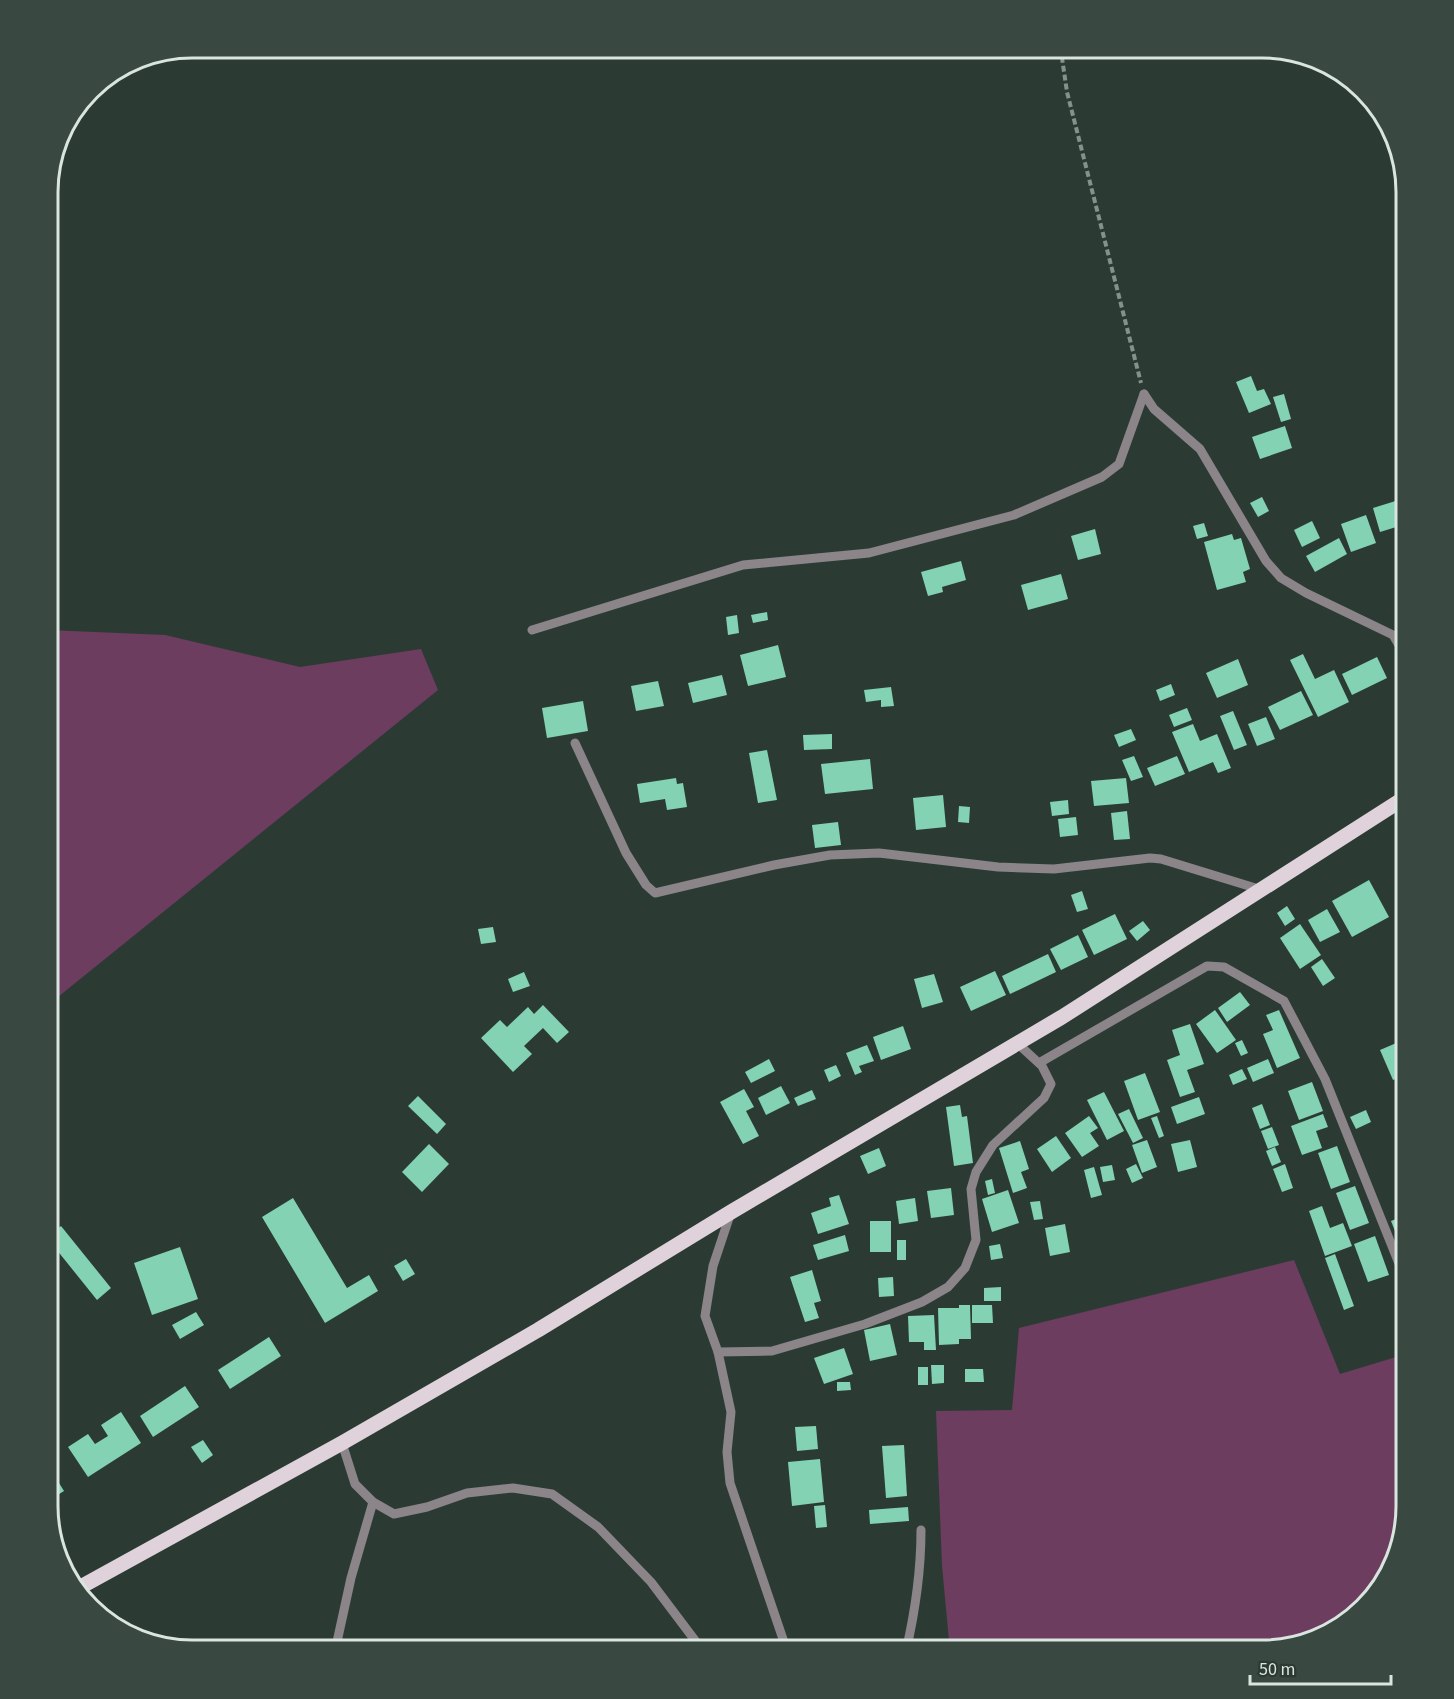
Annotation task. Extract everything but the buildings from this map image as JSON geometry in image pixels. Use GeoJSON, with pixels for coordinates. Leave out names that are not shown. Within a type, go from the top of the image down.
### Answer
{"type":"FeatureCollection","features":[{"type":"Feature","properties":{"kind":"main road"},"geometry":{"type":"LineString","coordinates":[[84,1585],[342,1443],[538,1330],[731,1212],[1017,1043],[1396,803]]}},
{"type":"Feature","properties":{"kind":"lane"},"geometry":{"type":"LineString","coordinates":[[532,630],[742,565],[869,552],[1014,515],[1102,477],[1119,464],[1144,394]]}},
{"type":"Feature","properties":{"kind":"lane"},"geometry":{"type":"LineString","coordinates":[[1144,394],[1154,409],[1200,449],[1266,561],[1281,578],[1306,593],[1393,635],[1396,640]]}},
{"type":"Feature","properties":{"kind":"lane"},"geometry":{"type":"LineString","coordinates":[[575,743],[627,853],[646,885],[656,893],[774,865],[830,855],[879,852],[998,867],[1054,869],[1150,858],[1161,859],[1262,890]]}},
{"type":"Feature","properties":{"kind":"lane"},"geometry":{"type":"LineString","coordinates":[[1039,1063],[1207,966],[1224,967],[1284,1001],[1325,1079],[1396,1256]]}},
{"type":"Feature","properties":{"kind":"lane"},"geometry":{"type":"LineString","coordinates":[[718,1352],[772,1351],[865,1324],[922,1302],[948,1287],[965,1268],[976,1240],[971,1189],[976,1172],[993,1145],[1044,1098],[1051,1084],[1042,1066],[1017,1043]]}},
{"type":"Feature","properties":{"kind":"lane"},"geometry":{"type":"LineString","coordinates":[[731,1212],[713,1266],[705,1316],[718,1352],[731,1412],[727,1452],[730,1484],[783,1640]]}},
{"type":"Feature","properties":{"kind":"lane"},"geometry":{"type":"LineString","coordinates":[[342,1443],[355,1484],[373,1502],[394,1514],[426,1507],[467,1493],[513,1488],[552,1494],[598,1527],[651,1582],[695,1640]]}},
{"type":"Feature","properties":{"kind":"lane"},"geometry":{"type":"LineString","coordinates":[[337,1640],[351,1578],[373,1502]]}},
{"type":"Feature","properties":{"kind":"lane"},"geometry":{"type":"LineString","coordinates":[[908,1640],[920,1562],[921,1530]]}},
{"type":"Feature","properties":{"kind":"path"},"geometry":{"type":"LineString","coordinates":[[1062,59],[1067,92],[1144,394]]}},
{"type":"Feature","properties":{"kind":"shaded area"},"geometry":{"type":"Polygon","coordinates":[[[59,630],[165,635],[300,667],[421,649],[438,690],[58,997],[59,630]]]}},
{"type":"Feature","properties":{"kind":"shaded area"},"geometry":{"type":"Polygon","coordinates":[[[1294,1260],[1340,1374],[1396,1357],[1396,1507],[1393,1533],[1388,1550],[1373,1581],[1350,1607],[1336,1618],[1321,1627],[1288,1638],[1262,1640],[949,1640],[942,1566],[936,1411],[1012,1410],[1019,1328],[1294,1260]]]}}]}
